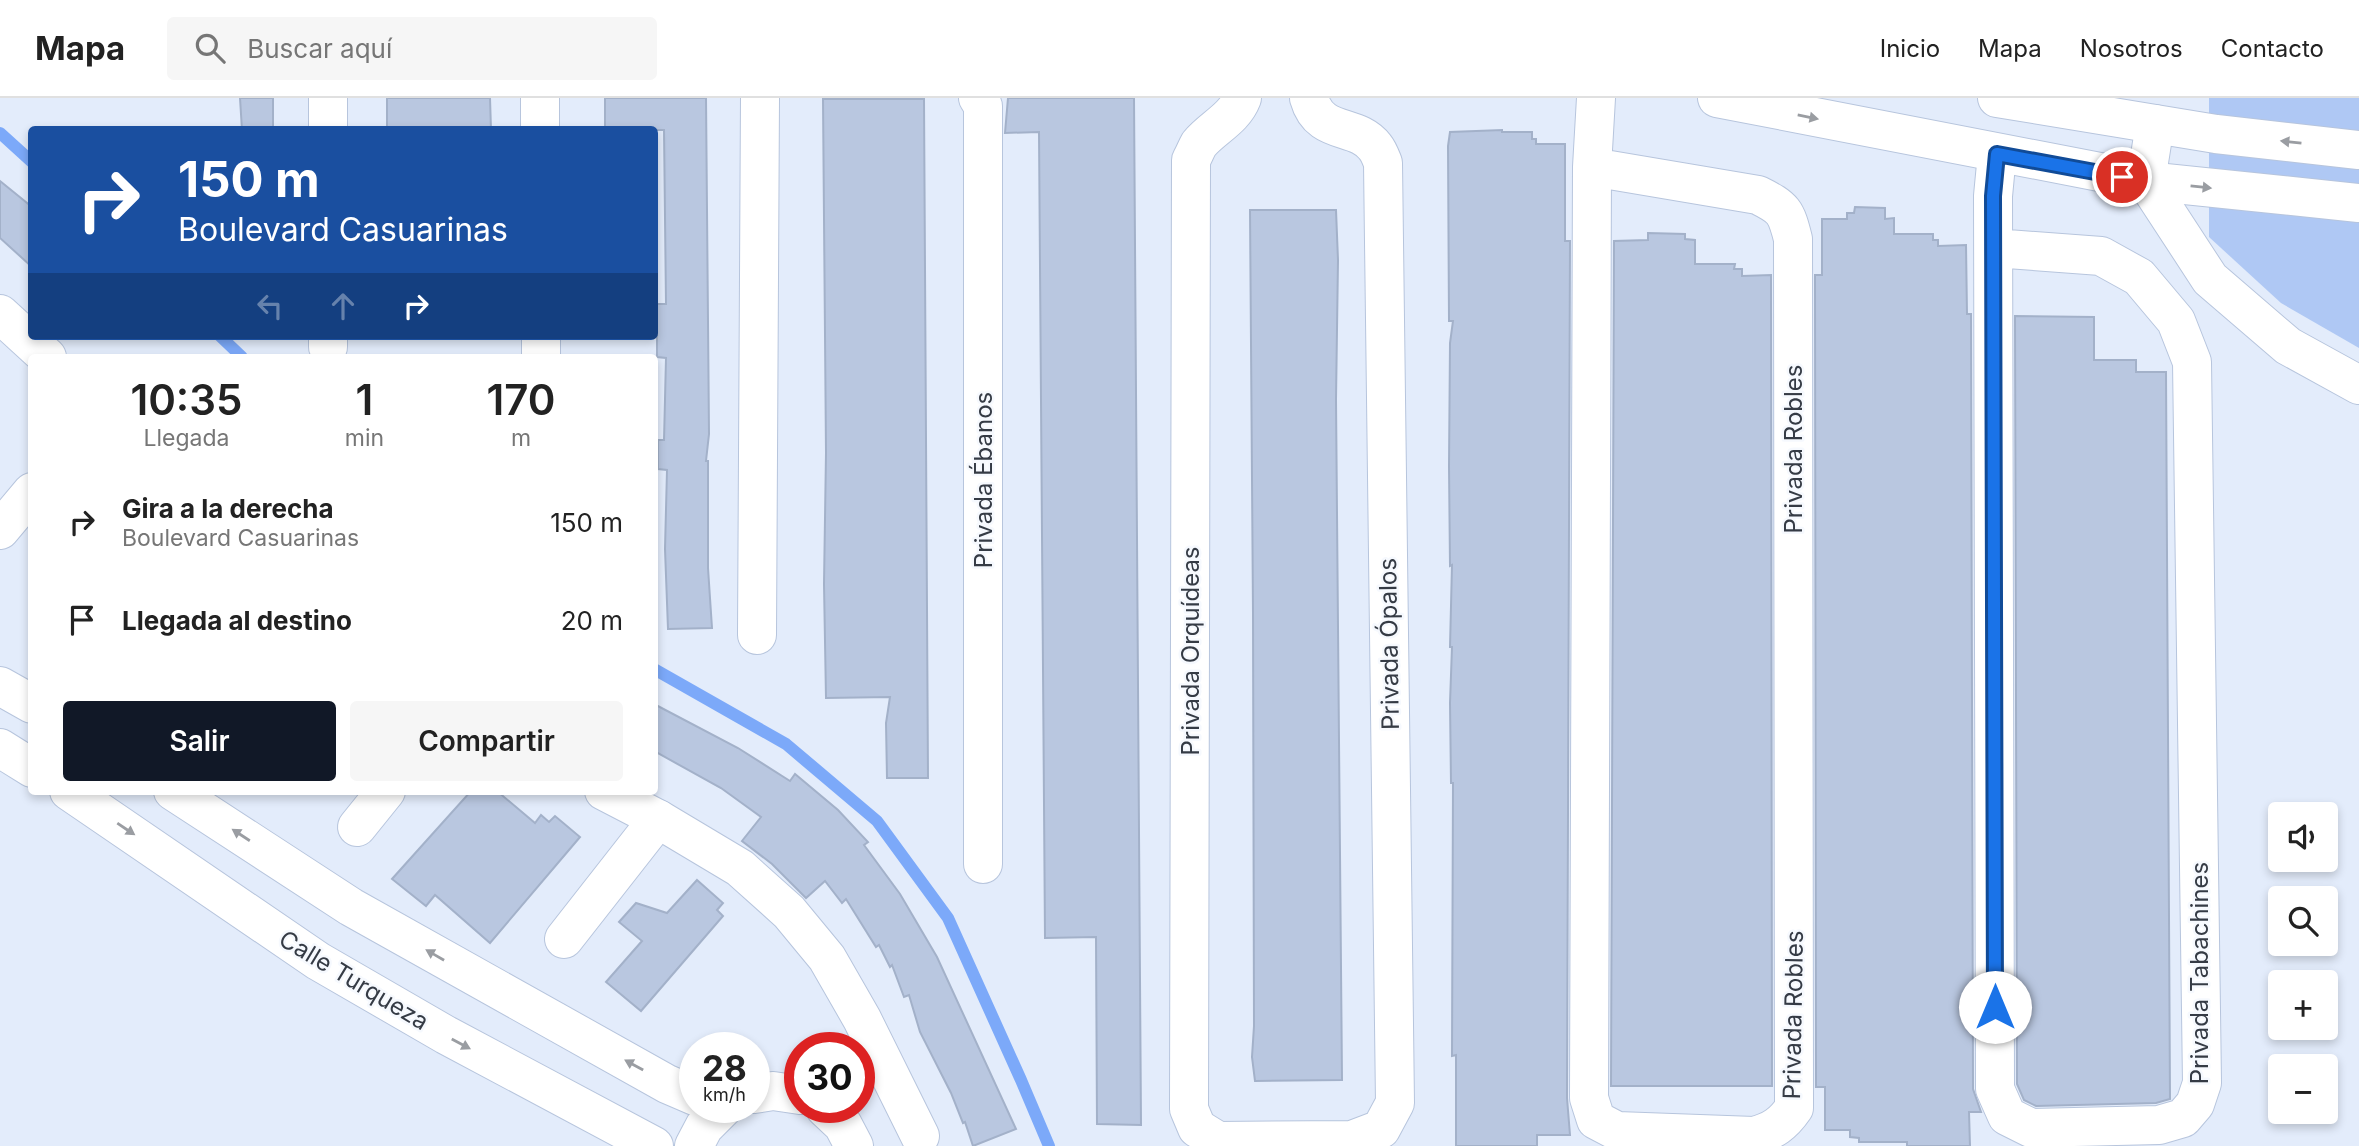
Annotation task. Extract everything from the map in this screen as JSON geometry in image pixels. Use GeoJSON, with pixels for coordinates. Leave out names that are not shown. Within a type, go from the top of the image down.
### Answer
{"type":"FeatureCollection","features":[{"type":"Feature","properties":{"kind":"street"},"geometry":{"type":"LineString","coordinates":[[328,98],[328,126]]}},
{"type":"Feature","properties":{"kind":"street"},"geometry":{"type":"LineString","coordinates":[[540,98],[540,126]]}},
{"type":"Feature","properties":{"kind":"street"},"geometry":{"type":"LineString","coordinates":[[757,635],[760,98]]}},
{"type":"Feature","properties":{"kind":"street","name":"Privada Ébanos"},"geometry":{"type":"LineString","coordinates":[[978,98],[983,106],[983,864]]}},
{"type":"Feature","properties":{"kind":"street","name":"Privada Orquídeas"},"geometry":{"type":"LineString","coordinates":[[1242,98],[1222,124],[1199,145],[1191,160],[1189,1109],[1197,1128],[1218,1142],[1287,1141]]}},
{"type":"Feature","properties":{"kind":"street","name":"Privada Ópalos"},"geometry":{"type":"LineString","coordinates":[[1287,1141],[1352,1140],[1381,1129],[1395,1103],[1383,163],[1374,146],[1359,135],[1324,122],[1312,108],[1309,98]]}},
{"type":"Feature","properties":{"kind":"street","name":"Privada Robles"},"geometry":{"type":"LineString","coordinates":[[1592,167],[1758,195],[1776,204],[1787,216],[1793,239],[1794,1108],[1786,1120],[1772,1131],[1754,1136],[1617,1131],[1596,1120],[1589,1098],[1592,167],[1596,98]]}},
{"type":"Feature","properties":{"kind":"street"},"geometry":{"type":"LineString","coordinates":[[1717,98],[2146,181],[2359,203]]}},
{"type":"Feature","properties":{"kind":"street"},"geometry":{"type":"LineString","coordinates":[[1997,98],[2067,104],[2155,124],[2216,134],[2359,150]]}},
{"type":"Feature","properties":{"kind":"street"},"geometry":{"type":"LineString","coordinates":[[2155,124],[2146,181],[2210,279],[2288,346],[2359,385]]}},
{"type":"Feature","properties":{"kind":"street","name":"Privada Tabachines"},"geometry":{"type":"LineString","coordinates":[[1994,248],[2101,256],[2139,277],[2176,321],[2192,362],[2202,1083],[2195,1104],[2182,1118],[2159,1125],[2031,1128],[2007,1116],[1995,1089],[1993,196],[1997,154]]}},
{"type":"Feature","properties":{"kind":"street"},"geometry":{"type":"LineString","coordinates":[[0,314],[28,340]]}},
{"type":"Feature","properties":{"kind":"street"},"geometry":{"type":"LineString","coordinates":[[28,340],[44,354]]}},
{"type":"Feature","properties":{"kind":"street"},"geometry":{"type":"LineString","coordinates":[[0,530],[28,497]]}},
{"type":"Feature","properties":{"kind":"street"},"geometry":{"type":"LineString","coordinates":[[0,686],[28,702]]}},
{"type":"Feature","properties":{"kind":"street"},"geometry":{"type":"LineString","coordinates":[[0,748],[28,766]]}},
{"type":"Feature","properties":{"kind":"street","name":"Calle Turqueza"},"geometry":{"type":"LineString","coordinates":[[75,795],[318,961],[446,1035],[654,1146]]}},
{"type":"Feature","properties":{"kind":"street"},"geometry":{"type":"LineString","coordinates":[[179,795],[351,907],[679,1089]]}},
{"type":"Feature","properties":{"kind":"street"},"geometry":{"type":"LineString","coordinates":[[357,827],[383,795]]}},
{"type":"Feature","properties":{"kind":"street"},"geometry":{"type":"LineString","coordinates":[[612,795],[740,868],[789,912],[827,958],[862,1019],[920,1136]]}},
{"type":"Feature","properties":{"kind":"street"},"geometry":{"type":"LineString","coordinates":[[564,939],[658,819]]}},
{"type":"Feature","properties":{"kind":"street"},"geometry":{"type":"LineString","coordinates":[[694,1146],[708,1123]]}},
{"type":"Feature","properties":{"kind":"street"},"geometry":{"type":"LineString","coordinates":[[841,1123],[854,1146]]}},
{"type":"Feature","properties":{"kind":"shaded area"},"geometry":{"type":"Polygon","coordinates":[[[2209,98],[2359,98],[2359,348],[2281,303],[2209,237],[2209,98]]]}},
{"type":"Feature","properties":{"kind":"building"},"geometry":{"type":"Polygon","coordinates":[[[240,98],[273,98],[273,126],[242,126],[240,98]]]}},
{"type":"Feature","properties":{"kind":"building"},"geometry":{"type":"Polygon","coordinates":[[[387,98],[490,98],[491,126],[387,126],[387,98]]]}},
{"type":"Feature","properties":{"kind":"building"},"geometry":{"type":"Polygon","coordinates":[[[605,98],[706,98],[709,434],[706,461],[712,628],[668,629],[665,549],[667,470],[658,469],[658,440],[664,440],[666,358],[658,357],[657,354],[658,304],[666,304],[664,130],[658,130],[658,126],[605,126],[605,98]]]}},
{"type":"Feature","properties":{"kind":"building"},"geometry":{"type":"Polygon","coordinates":[[[1008,98],[1134,98],[1141,1125],[1097,1124],[1096,937],[1045,938],[1039,132],[1005,133],[1008,98]]]}},
{"type":"Feature","properties":{"kind":"building"},"geometry":{"type":"Polygon","coordinates":[[[823,99],[924,99],[928,778],[887,778],[886,723],[890,697],[826,698],[823,99]]]}},
{"type":"Feature","properties":{"kind":"building"},"geometry":{"type":"Polygon","coordinates":[[[1450,132],[1532,132],[1532,139],[1536,139],[1536,144],[1565,144],[1565,241],[1570,241],[1567,1098],[1570,1135],[1537,1135],[1537,1146],[1456,1146],[1456,1055],[1452,1056],[1452,565],[1450,566],[1449,466],[1450,343],[1453,321],[1449,321],[1448,146],[1450,132]]]}},
{"type":"Feature","properties":{"kind":"building"},"geometry":{"type":"Polygon","coordinates":[[[0,181],[28,204],[28,263],[0,238],[0,181]]]}},
{"type":"Feature","properties":{"kind":"building"},"geometry":{"type":"Polygon","coordinates":[[[1855,207],[1885,208],[1885,219],[1894,218],[1894,234],[1933,234],[1933,240],[1938,240],[1938,246],[1966,245],[1967,314],[1971,314],[1973,1089],[1981,1112],[1969,1112],[1970,1146],[1907,1146],[1907,1142],[1859,1142],[1859,1138],[1850,1137],[1850,1130],[1825,1130],[1825,1087],[1816,1087],[1815,275],[1822,275],[1822,219],[1847,219],[1847,213],[1854,213],[1855,207]]]}},
{"type":"Feature","properties":{"kind":"building"},"geometry":{"type":"Polygon","coordinates":[[[1250,210],[1336,210],[1342,1080],[1255,1081],[1252,1057],[1250,210]]]}},
{"type":"Feature","properties":{"kind":"building"},"geometry":{"type":"Polygon","coordinates":[[[1648,233],[1685,234],[1685,239],[1695,240],[1695,264],[1735,264],[1734,269],[1742,269],[1742,276],[1771,275],[1772,1086],[1611,1086],[1614,241],[1648,240],[1648,233]]]}},
{"type":"Feature","properties":{"kind":"building"},"geometry":{"type":"Polygon","coordinates":[[[2015,316],[2094,317],[2094,360],[2136,360],[2136,372],[2166,372],[2170,1099],[2156,1103],[2036,1106],[2024,1100],[2017,1084],[2015,316]]]}},
{"type":"Feature","properties":{"kind":"building"},"geometry":{"type":"Polygon","coordinates":[[[658,706],[738,748],[790,781],[795,774],[838,810],[868,842],[864,845],[900,894],[937,957],[1016,1129],[973,1146],[965,1122],[963,1123],[920,1032],[909,995],[904,997],[892,965],[890,967],[879,945],[876,947],[846,899],[842,903],[825,881],[806,898],[772,864],[742,841],[761,817],[721,788],[658,753],[658,706]]]}},
{"type":"Feature","properties":{"kind":"building"},"geometry":{"type":"Polygon","coordinates":[[[467,795],[502,795],[535,823],[541,815],[549,822],[555,816],[580,837],[490,943],[435,895],[426,906],[392,879],[467,795]]]}},
{"type":"Feature","properties":{"kind":"building"},"geometry":{"type":"Polygon","coordinates":[[[697,880],[723,903],[717,910],[723,916],[641,1011],[606,982],[642,941],[619,922],[636,903],[667,913],[697,880]]]}},
{"type":"Feature","properties":{"kind":"waterway"},"geometry":{"type":"LineString","coordinates":[[0,133],[28,158]]}},
{"type":"Feature","properties":{"kind":"waterway"},"geometry":{"type":"LineString","coordinates":[[224,340],[239,354]]}},
{"type":"Feature","properties":{"kind":"waterway"},"geometry":{"type":"LineString","coordinates":[[658,671],[786,744],[877,821],[948,918],[1049,1146]]}},
{"type":"Feature","properties":{"kind":"route"},"geometry":{"type":"LineString","coordinates":[[1995,1007],[1993,196],[1997,154],[2122,177]]}}]}
